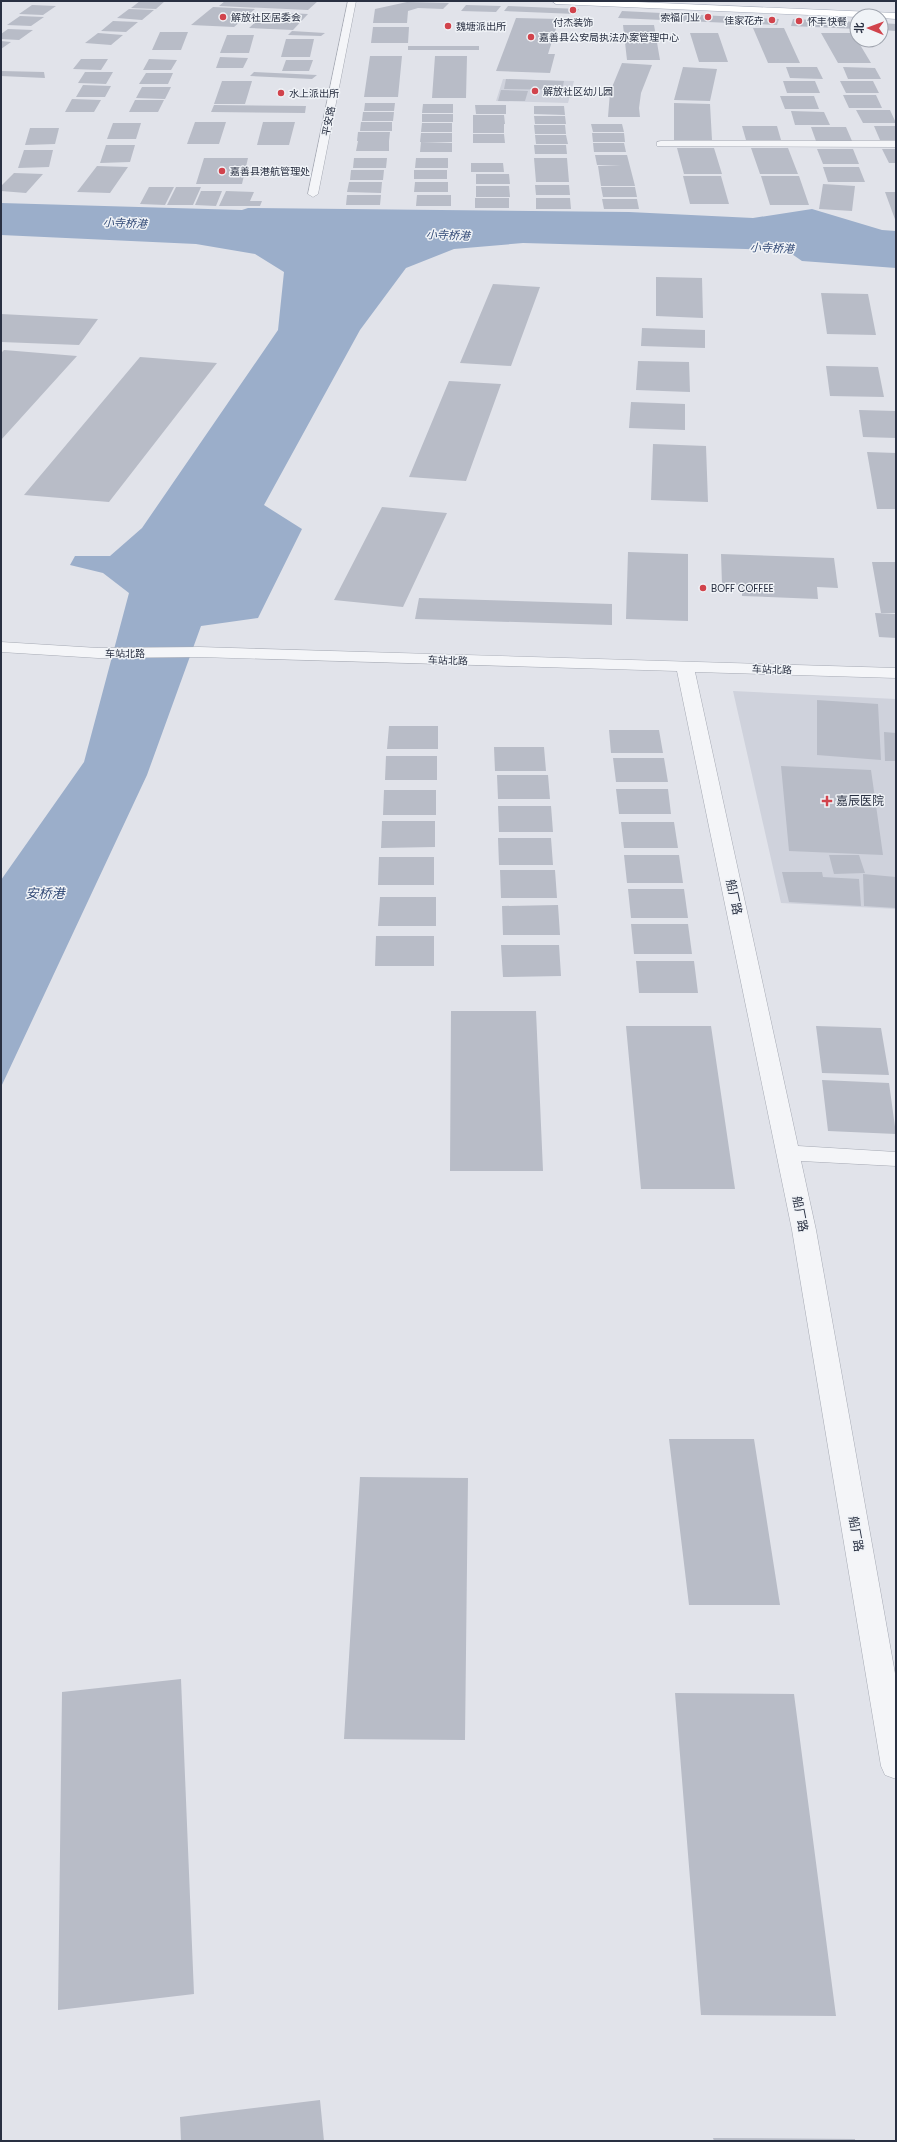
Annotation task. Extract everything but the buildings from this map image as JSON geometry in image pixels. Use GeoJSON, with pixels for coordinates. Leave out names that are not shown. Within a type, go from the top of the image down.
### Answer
{"type":"FeatureCollection","features":[{"type":"Feature","properties":{"kind":"main road"},"geometry":{"type":"LineString","coordinates":[[556,1],[896,16]]}},
{"type":"Feature","properties":{"kind":"main road"},"geometry":{"type":"LineString","coordinates":[[672,1],[896,11]]}},
{"type":"Feature","properties":{"kind":"street","name":"平安路"},"geometry":{"type":"LineString","coordinates":[[313,194],[352,1]]}},
{"type":"Feature","properties":{"kind":"street"},"geometry":{"type":"LineString","coordinates":[[662,144],[896,144]]}},
{"type":"Feature","properties":{"kind":"street","name":"车站北路"},"geometry":{"type":"LineString","coordinates":[[1,647],[98,653],[199,652],[896,673]]}},
{"type":"Feature","properties":{"kind":"street","name":"船厂路"},"geometry":{"type":"LineString","coordinates":[[685,667],[788,1153],[806,1246],[896,1766]]}},
{"type":"Feature","properties":{"kind":"street"},"geometry":{"type":"LineString","coordinates":[[788,1153],[896,1158]]}},
{"type":"Feature","properties":{"kind":"shaded area","name":"解放社区幼儿园"},"geometry":{"type":"Polygon","coordinates":[[[503,79],[574,81],[568,103],[496,101],[503,79]]]}},
{"type":"Feature","properties":{"kind":"shaded area","name":"嘉辰医院"},"geometry":{"type":"Polygon","coordinates":[[[733,691],[896,699],[896,909],[781,903],[733,691]]]}},
{"type":"Feature","properties":{"kind":"water"},"geometry":{"type":"Polygon","coordinates":[[[1,203],[242,210],[248,208],[629,212],[753,218],[812,209],[882,230],[896,231],[896,268],[802,261],[786,250],[523,243],[454,249],[406,268],[360,330],[264,505],[302,529],[258,618],[201,626],[147,775],[1,1087],[1,880],[84,762],[129,593],[103,573],[70,565],[75,556],[110,556],[142,528],[278,330],[284,272],[255,254],[196,244],[1,235],[1,203]]]}},
{"type":"Feature","properties":{"kind":"place","name":"付杰装饰"},"geometry":{"type":"Point","coordinates":[573,10]}},
{"type":"Feature","properties":{"kind":"place","name":"解放社区居委会"},"geometry":{"type":"Point","coordinates":[223,17]}},
{"type":"Feature","properties":{"kind":"place","name":"索福门业"},"geometry":{"type":"Point","coordinates":[708,17]}},
{"type":"Feature","properties":{"kind":"place","name":"佳家花卉"},"geometry":{"type":"Point","coordinates":[772,20]}},
{"type":"Feature","properties":{"kind":"place","name":"怀丰快餐"},"geometry":{"type":"Point","coordinates":[799,21]}},
{"type":"Feature","properties":{"kind":"place","name":"魏塘派出所"},"geometry":{"type":"Point","coordinates":[448,26]}},
{"type":"Feature","properties":{"kind":"place","name":"嘉善县公安局执法办案管理中心"},"geometry":{"type":"Point","coordinates":[531,37]}},
{"type":"Feature","properties":{"kind":"place","name":"解放社区幼儿园"},"geometry":{"type":"Point","coordinates":[535,91]}},
{"type":"Feature","properties":{"kind":"place","name":"水上派出所"},"geometry":{"type":"Point","coordinates":[281,93]}},
{"type":"Feature","properties":{"kind":"place","name":"嘉善县港航管理处"},"geometry":{"type":"Point","coordinates":[222,171]}},
{"type":"Feature","properties":{"kind":"place","name":"BOFF COFFEE"},"geometry":{"type":"Point","coordinates":[703,588]}},
{"type":"Feature","properties":{"kind":"place","name":"嘉辰医院"},"geometry":{"type":"Point","coordinates":[827,801]}},
{"type":"Feature","properties":{"kind":"water label","name":"小寺桥港"},"geometry":{"type":"Point","coordinates":[125,223]}},
{"type":"Feature","properties":{"kind":"water label","name":"小寺桥港"},"geometry":{"type":"Point","coordinates":[448,235]}},
{"type":"Feature","properties":{"kind":"water label","name":"小寺桥港"},"geometry":{"type":"Point","coordinates":[772,248]}},
{"type":"Feature","properties":{"kind":"water label","name":"安桥港"},"geometry":{"type":"Point","coordinates":[45,893]}}]}
